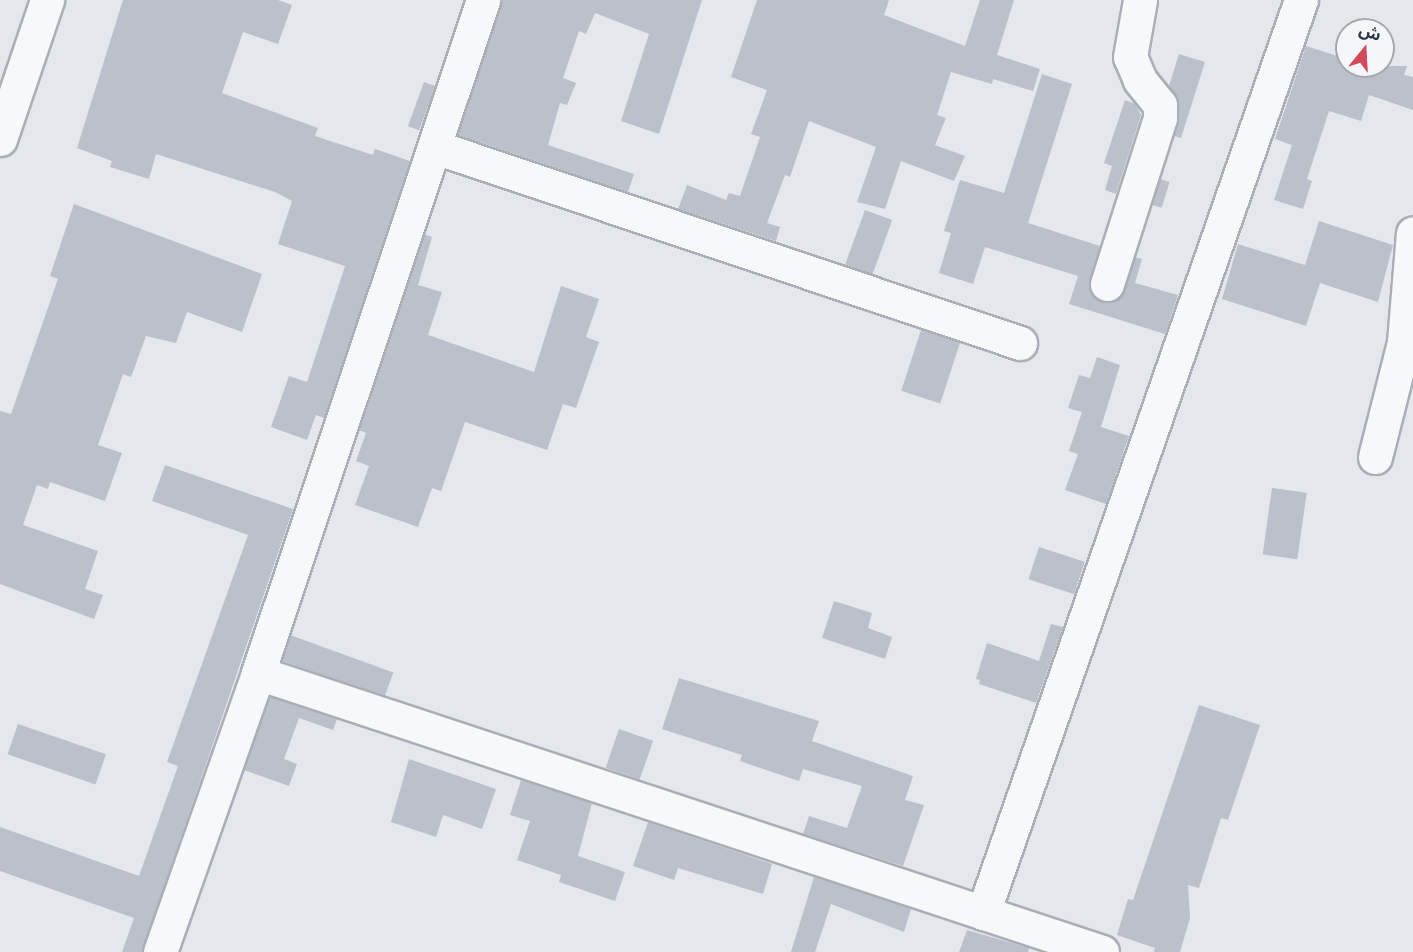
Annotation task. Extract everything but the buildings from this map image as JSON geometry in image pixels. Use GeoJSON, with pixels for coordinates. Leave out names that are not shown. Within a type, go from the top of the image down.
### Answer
{"type":"FeatureCollection","features":[{"type":"Feature","properties":{"kind":"street"},"geometry":{"type":"LineString","coordinates":[[0,139],[47,0]]}},
{"type":"Feature","properties":{"kind":"street"},"geometry":{"type":"LineString","coordinates":[[160,952],[258,673],[483,0]]}},
{"type":"Feature","properties":{"kind":"street"},"geometry":{"type":"LineString","coordinates":[[1107,284],[1160,118],[1160,105],[1140,80],[1130,57],[1140,0]]}},
{"type":"Feature","properties":{"kind":"street"},"geometry":{"type":"LineString","coordinates":[[983,913],[1301,0]]}},
{"type":"Feature","properties":{"kind":"street"},"geometry":{"type":"LineString","coordinates":[[435,147],[1020,343]]}},
{"type":"Feature","properties":{"kind":"street"},"geometry":{"type":"LineString","coordinates":[[1375,457],[1404,342],[1413,233]]}},
{"type":"Feature","properties":{"kind":"street"},"geometry":{"type":"LineString","coordinates":[[258,673],[1102,952]]}}]}
